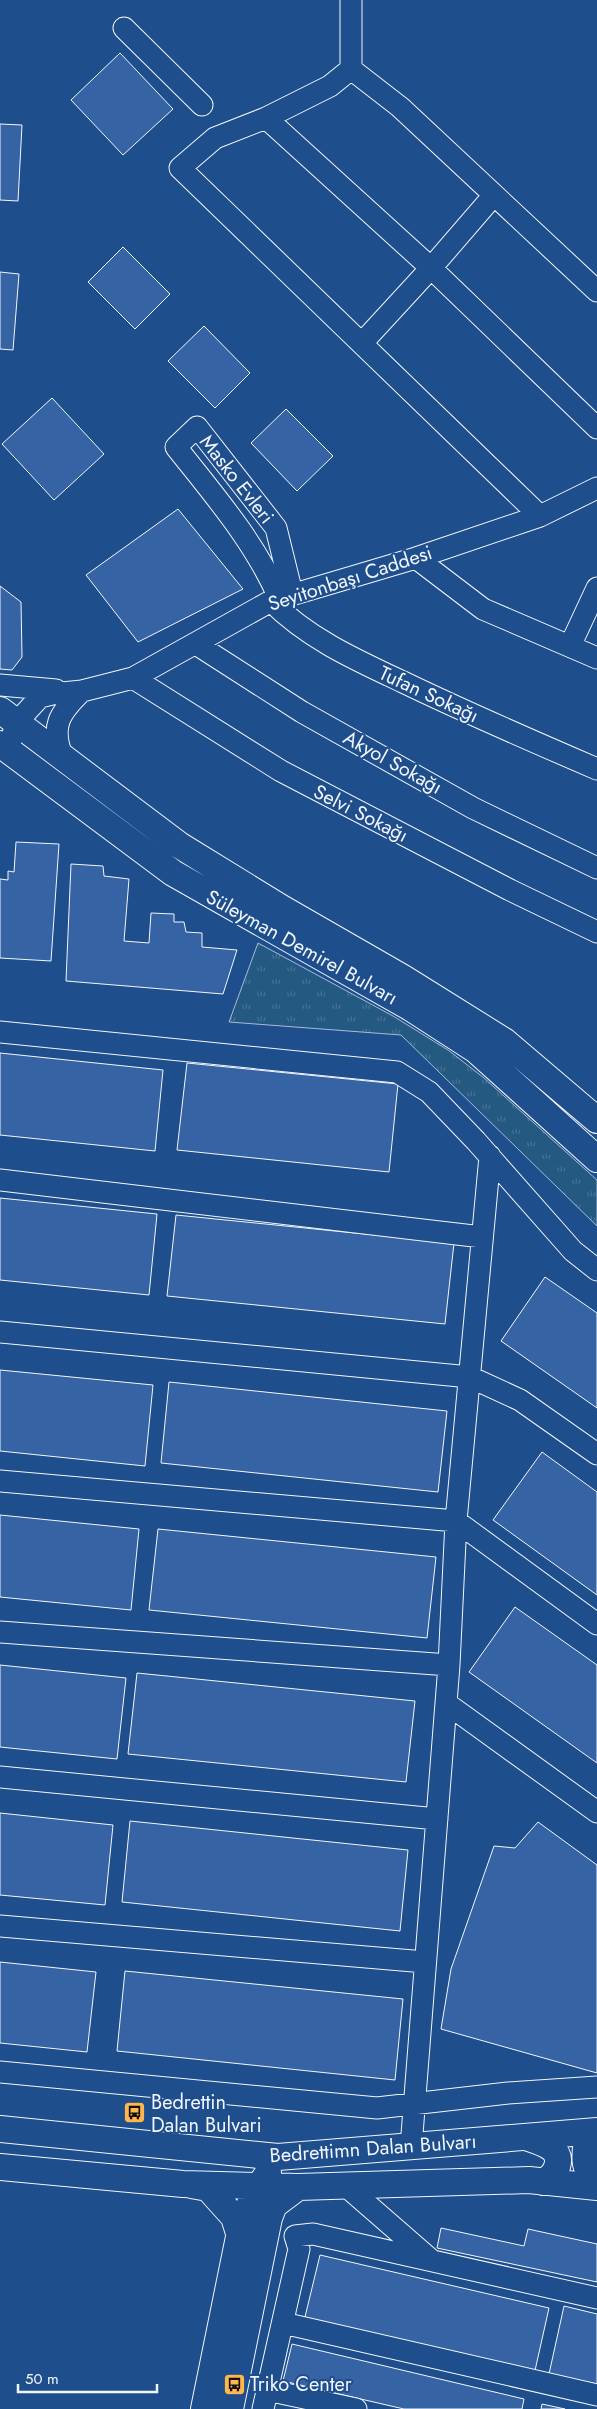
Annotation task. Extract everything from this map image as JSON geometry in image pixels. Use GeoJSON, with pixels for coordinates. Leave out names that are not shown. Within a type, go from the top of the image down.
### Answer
{"type":"FeatureCollection","features":[{"type":"Feature","properties":{"kind":"main road","name":"Süleyman Demirel Bulvarı"},"geometry":{"type":"LineString","coordinates":[[8,716],[179,845],[489,1031],[526,1058],[597,1120]]}},
{"type":"Feature","properties":{"kind":"main road","name":"Süleyman Demirel Bulvarı"},"geometry":{"type":"LineString","coordinates":[[4,746],[173,874],[410,1008],[476,1050],[597,1159]]}},
{"type":"Feature","properties":{"kind":"main road","name":"Bedrettimn Dalan Bulvarı"},"geometry":{"type":"LineString","coordinates":[[0,2130],[278,2157],[597,2132]]}},
{"type":"Feature","properties":{"kind":"main road"},"geometry":{"type":"LineString","coordinates":[[526,2137],[545,2144],[554,2150],[558,2157],[555,2172],[543,2182]]}},
{"type":"Feature","properties":{"kind":"main road"},"geometry":{"type":"LineString","coordinates":[[597,2137],[587,2141],[584,2157],[589,2176],[597,2183]]}},
{"type":"Feature","properties":{"kind":"main road"},"geometry":{"type":"LineString","coordinates":[[204,2409],[240,2234],[253,2196],[278,2157]]}},
{"type":"Feature","properties":{"kind":"main road","name":"Bedrettimn Dalan Bulvarı"},"geometry":{"type":"LineString","coordinates":[[0,2167],[183,2184],[298,2187],[529,2180],[597,2187]]}},
{"type":"Feature","properties":{"kind":"main road"},"geometry":{"type":"LineString","coordinates":[[183,2184],[208,2188],[234,2217],[240,2234]]}},
{"type":"Feature","properties":{"kind":"main road"},"geometry":{"type":"LineString","coordinates":[[230,2409],[269,2218],[274,2204],[298,2187]]}},
{"type":"Feature","properties":{"kind":"street"},"geometry":{"type":"LineString","coordinates":[[351,0],[351,69]]}},
{"type":"Feature","properties":{"kind":"street"},"geometry":{"type":"LineString","coordinates":[[124,28],[202,105]]}},
{"type":"Feature","properties":{"kind":"street"},"geometry":{"type":"LineString","coordinates":[[351,69],[330,86],[266,118],[215,138],[180,168],[540,516]]}},
{"type":"Feature","properties":{"kind":"street"},"geometry":{"type":"LineString","coordinates":[[351,69],[400,107],[597,291]]}},
{"type":"Feature","properties":{"kind":"street"},"geometry":{"type":"LineString","coordinates":[[266,118],[432,268],[597,428]]}},
{"type":"Feature","properties":{"kind":"street"},"geometry":{"type":"LineString","coordinates":[[362,343],[432,268],[494,195]]}},
{"type":"Feature","properties":{"kind":"street","name":"Masko Evleri"},"geometry":{"type":"LineString","coordinates":[[197,427],[276,528],[281,597],[254,549],[176,447],[197,427]]}},
{"type":"Feature","properties":{"kind":"street","name":"Seyitonbaşı Caddesi"},"geometry":{"type":"LineString","coordinates":[[4,746],[8,716],[40,697],[82,691],[133,678],[281,597],[416,558],[540,516],[597,488]]}},
{"type":"Feature","properties":{"kind":"street"},"geometry":{"type":"LineString","coordinates":[[416,558],[483,610],[597,658]]}},
{"type":"Feature","properties":{"kind":"street"},"geometry":{"type":"LineString","coordinates":[[570,646],[597,588]]}},
{"type":"Feature","properties":{"kind":"street","name":"Tufan Sokağı"},"geometry":{"type":"LineString","coordinates":[[281,597],[300,628],[370,666],[475,717],[597,769]]}},
{"type":"Feature","properties":{"kind":"street","name":"Akyol Sokağı"},"geometry":{"type":"LineString","coordinates":[[196,644],[319,722],[474,808],[597,868]]}},
{"type":"Feature","properties":{"kind":"street","name":"Selvi Sokağı"},"geometry":{"type":"LineString","coordinates":[[133,678],[281,771],[510,890],[597,932]]}},
{"type":"Feature","properties":{"kind":"street","name":"Seyitonbaşı Caddesi"},"geometry":{"type":"LineString","coordinates":[[0,685],[82,691]]}},
{"type":"Feature","properties":{"kind":"street"},"geometry":{"type":"LineString","coordinates":[[63,758],[57,743],[58,722],[62,712],[82,691]]}},
{"type":"Feature","properties":{"kind":"street"},"geometry":{"type":"LineString","coordinates":[[0,1032],[397,1072],[429,1092],[490,1156],[573,1251],[597,1270]]}},
{"type":"Feature","properties":{"kind":"street"},"geometry":{"type":"LineString","coordinates":[[411,2147],[449,1665],[456,1521],[490,1156]]}},
{"type":"Feature","properties":{"kind":"street"},"geometry":{"type":"LineString","coordinates":[[0,1180],[482,1237]]}},
{"type":"Feature","properties":{"kind":"street"},"geometry":{"type":"LineString","coordinates":[[0,1332],[470,1377],[520,1400],[597,1454]]}},
{"type":"Feature","properties":{"kind":"street"},"geometry":{"type":"LineString","coordinates":[[0,1481],[456,1521],[597,1624]]}},
{"type":"Feature","properties":{"kind":"street"},"geometry":{"type":"LineString","coordinates":[[0,1632],[449,1665]]}},
{"type":"Feature","properties":{"kind":"street"},"geometry":{"type":"LineString","coordinates":[[446,1703],[597,1812]]}},
{"type":"Feature","properties":{"kind":"street"},"geometry":{"type":"LineString","coordinates":[[0,1777],[437,1819]]}},
{"type":"Feature","properties":{"kind":"street"},"geometry":{"type":"LineString","coordinates":[[0,1926],[425,1962]]}},
{"type":"Feature","properties":{"kind":"street"},"geometry":{"type":"LineString","coordinates":[[0,2072],[376,2108],[508,2093],[597,2087]]}},
{"type":"Feature","properties":{"kind":"street"},"geometry":{"type":"LineString","coordinates":[[346,2186],[433,2262]]}},
{"type":"Feature","properties":{"kind":"street"},"geometry":{"type":"LineString","coordinates":[[356,2409],[265,2399],[299,2249],[295,2236],[313,2234],[597,2298]]}},
{"type":"Feature","properties":{"kind":"street"},"geometry":{"type":"LineString","coordinates":[[282,2323],[597,2395]]}},
{"type":"Feature","properties":{"kind":"green space"},"geometry":{"type":"Polygon","coordinates":[[[258,943],[393,1016],[448,1050],[484,1078],[597,1180],[597,1226],[401,1035],[229,1022],[258,943]]]}},
{"type":"Feature","properties":{"kind":"building"},"geometry":{"type":"Polygon","coordinates":[[[120,53],[173,109],[123,155],[71,100],[120,53]]]}},
{"type":"Feature","properties":{"kind":"building"},"geometry":{"type":"Polygon","coordinates":[[[0,124],[22,125],[18,201],[0,200],[0,124]]]}},
{"type":"Feature","properties":{"kind":"building"},"geometry":{"type":"Polygon","coordinates":[[[123,247],[170,294],[135,329],[88,282],[123,247]]]}},
{"type":"Feature","properties":{"kind":"building"},"geometry":{"type":"Polygon","coordinates":[[[0,272],[19,274],[13,350],[0,349],[0,272]]]}},
{"type":"Feature","properties":{"kind":"building"},"geometry":{"type":"Polygon","coordinates":[[[204,326],[250,373],[215,408],[168,361],[204,326]]]}},
{"type":"Feature","properties":{"kind":"building"},"geometry":{"type":"Polygon","coordinates":[[[52,398],[104,454],[54,500],[2,444],[52,398]]]}},
{"type":"Feature","properties":{"kind":"building"},"geometry":{"type":"Polygon","coordinates":[[[286,409],[333,456],[297,491],[251,443],[286,409]]]}},
{"type":"Feature","properties":{"kind":"building"},"geometry":{"type":"Polygon","coordinates":[[[178,509],[243,589],[138,642],[86,575],[178,509]]]}},
{"type":"Feature","properties":{"kind":"building"},"geometry":{"type":"Polygon","coordinates":[[[0,586],[21,602],[22,657],[12,670],[0,669],[0,586]]]}},
{"type":"Feature","properties":{"kind":"building"},"geometry":{"type":"Polygon","coordinates":[[[16,842],[59,844],[51,961],[0,958],[0,879],[8,880],[8,871],[14,872],[16,842]]]}},
{"type":"Feature","properties":{"kind":"building"},"geometry":{"type":"Polygon","coordinates":[[[71,864],[103,866],[104,876],[129,879],[124,941],[149,943],[151,913],[174,914],[174,922],[184,922],[186,932],[202,933],[202,947],[237,950],[223,994],[66,981],[71,864]]]}},
{"type":"Feature","properties":{"kind":"building"},"geometry":{"type":"Polygon","coordinates":[[[0,1053],[163,1070],[155,1151],[0,1135],[0,1053]]]}},
{"type":"Feature","properties":{"kind":"building"},"geometry":{"type":"Polygon","coordinates":[[[187,1063],[398,1084],[389,1172],[177,1150],[187,1063]]]}},
{"type":"Feature","properties":{"kind":"building"},"geometry":{"type":"Polygon","coordinates":[[[0,1198],[157,1214],[149,1295],[0,1280],[0,1198]]]}},
{"type":"Feature","properties":{"kind":"building"},"geometry":{"type":"Polygon","coordinates":[[[176,1215],[454,1243],[445,1324],[167,1296],[176,1215]]]}},
{"type":"Feature","properties":{"kind":"building"},"geometry":{"type":"Polygon","coordinates":[[[545,1277],[597,1313],[597,1408],[501,1341],[545,1277]]]}},
{"type":"Feature","properties":{"kind":"building"},"geometry":{"type":"Polygon","coordinates":[[[0,1370],[153,1385],[145,1466],[0,1451],[0,1370]]]}},
{"type":"Feature","properties":{"kind":"building"},"geometry":{"type":"Polygon","coordinates":[[[169,1382],[447,1411],[438,1492],[161,1463],[169,1382]]]}},
{"type":"Feature","properties":{"kind":"building"},"geometry":{"type":"Polygon","coordinates":[[[542,1452],[597,1492],[597,1595],[493,1520],[542,1452]]]}},
{"type":"Feature","properties":{"kind":"building"},"geometry":{"type":"Polygon","coordinates":[[[0,1515],[139,1529],[131,1610],[0,1597],[0,1515]]]}},
{"type":"Feature","properties":{"kind":"building"},"geometry":{"type":"Polygon","coordinates":[[[158,1529],[436,1557],[427,1638],[149,1610],[158,1529]]]}},
{"type":"Feature","properties":{"kind":"building"},"geometry":{"type":"Polygon","coordinates":[[[515,1607],[597,1665],[597,1763],[469,1672],[515,1607]]]}},
{"type":"Feature","properties":{"kind":"building"},"geometry":{"type":"Polygon","coordinates":[[[0,1665],[126,1678],[117,1759],[0,1747],[0,1665]]]}},
{"type":"Feature","properties":{"kind":"building"},"geometry":{"type":"Polygon","coordinates":[[[137,1673],[415,1701],[406,1782],[128,1754],[137,1673]]]}},
{"type":"Feature","properties":{"kind":"building"},"geometry":{"type":"Polygon","coordinates":[[[0,1813],[113,1825],[105,1905],[0,1895],[0,1813]]]}},
{"type":"Feature","properties":{"kind":"building"},"geometry":{"type":"Polygon","coordinates":[[[130,1821],[408,1850],[400,1931],[122,1902],[130,1821]]]}},
{"type":"Feature","properties":{"kind":"building"},"geometry":{"type":"Polygon","coordinates":[[[538,1822],[597,1865],[597,2073],[441,2029],[451,1969],[494,1846],[515,1848],[538,1822]]]}},
{"type":"Feature","properties":{"kind":"building"},"geometry":{"type":"Polygon","coordinates":[[[0,1962],[96,1972],[87,2052],[0,2043],[0,1962]]]}},
{"type":"Feature","properties":{"kind":"building"},"geometry":{"type":"Polygon","coordinates":[[[125,1971],[403,1999],[395,2080],[117,2051],[125,1971]]]}},
{"type":"Feature","properties":{"kind":"building"},"geometry":{"type":"Polygon","coordinates":[[[441,2228],[524,2246],[528,2229],[597,2244],[597,2282],[437,2248],[441,2228]]]}},
{"type":"Feature","properties":{"kind":"building"},"geometry":{"type":"Polygon","coordinates":[[[320,2255],[549,2308],[534,2375],[304,2321],[320,2255]]]}},
{"type":"Feature","properties":{"kind":"building"},"geometry":{"type":"Polygon","coordinates":[[[564,2306],[597,2314],[597,2384],[549,2374],[564,2306]]]}},
{"type":"Feature","properties":{"kind":"building"},"geometry":{"type":"Polygon","coordinates":[[[292,2344],[524,2399],[522,2409],[404,2409],[283,2381],[292,2344]]]}},
{"type":"Feature","properties":{"kind":"building"},"geometry":{"type":"Polygon","coordinates":[[[542,2404],[565,2409],[541,2409],[542,2404]]]}},
{"type":"Feature","properties":{"kind":"place","name":"Bedrettin Dalan Bulvari"},"geometry":{"type":"Point","coordinates":[135,2113]}},
{"type":"Feature","properties":{"kind":"place","name":"Triko Center"},"geometry":{"type":"Point","coordinates":[234,2384]}}]}
